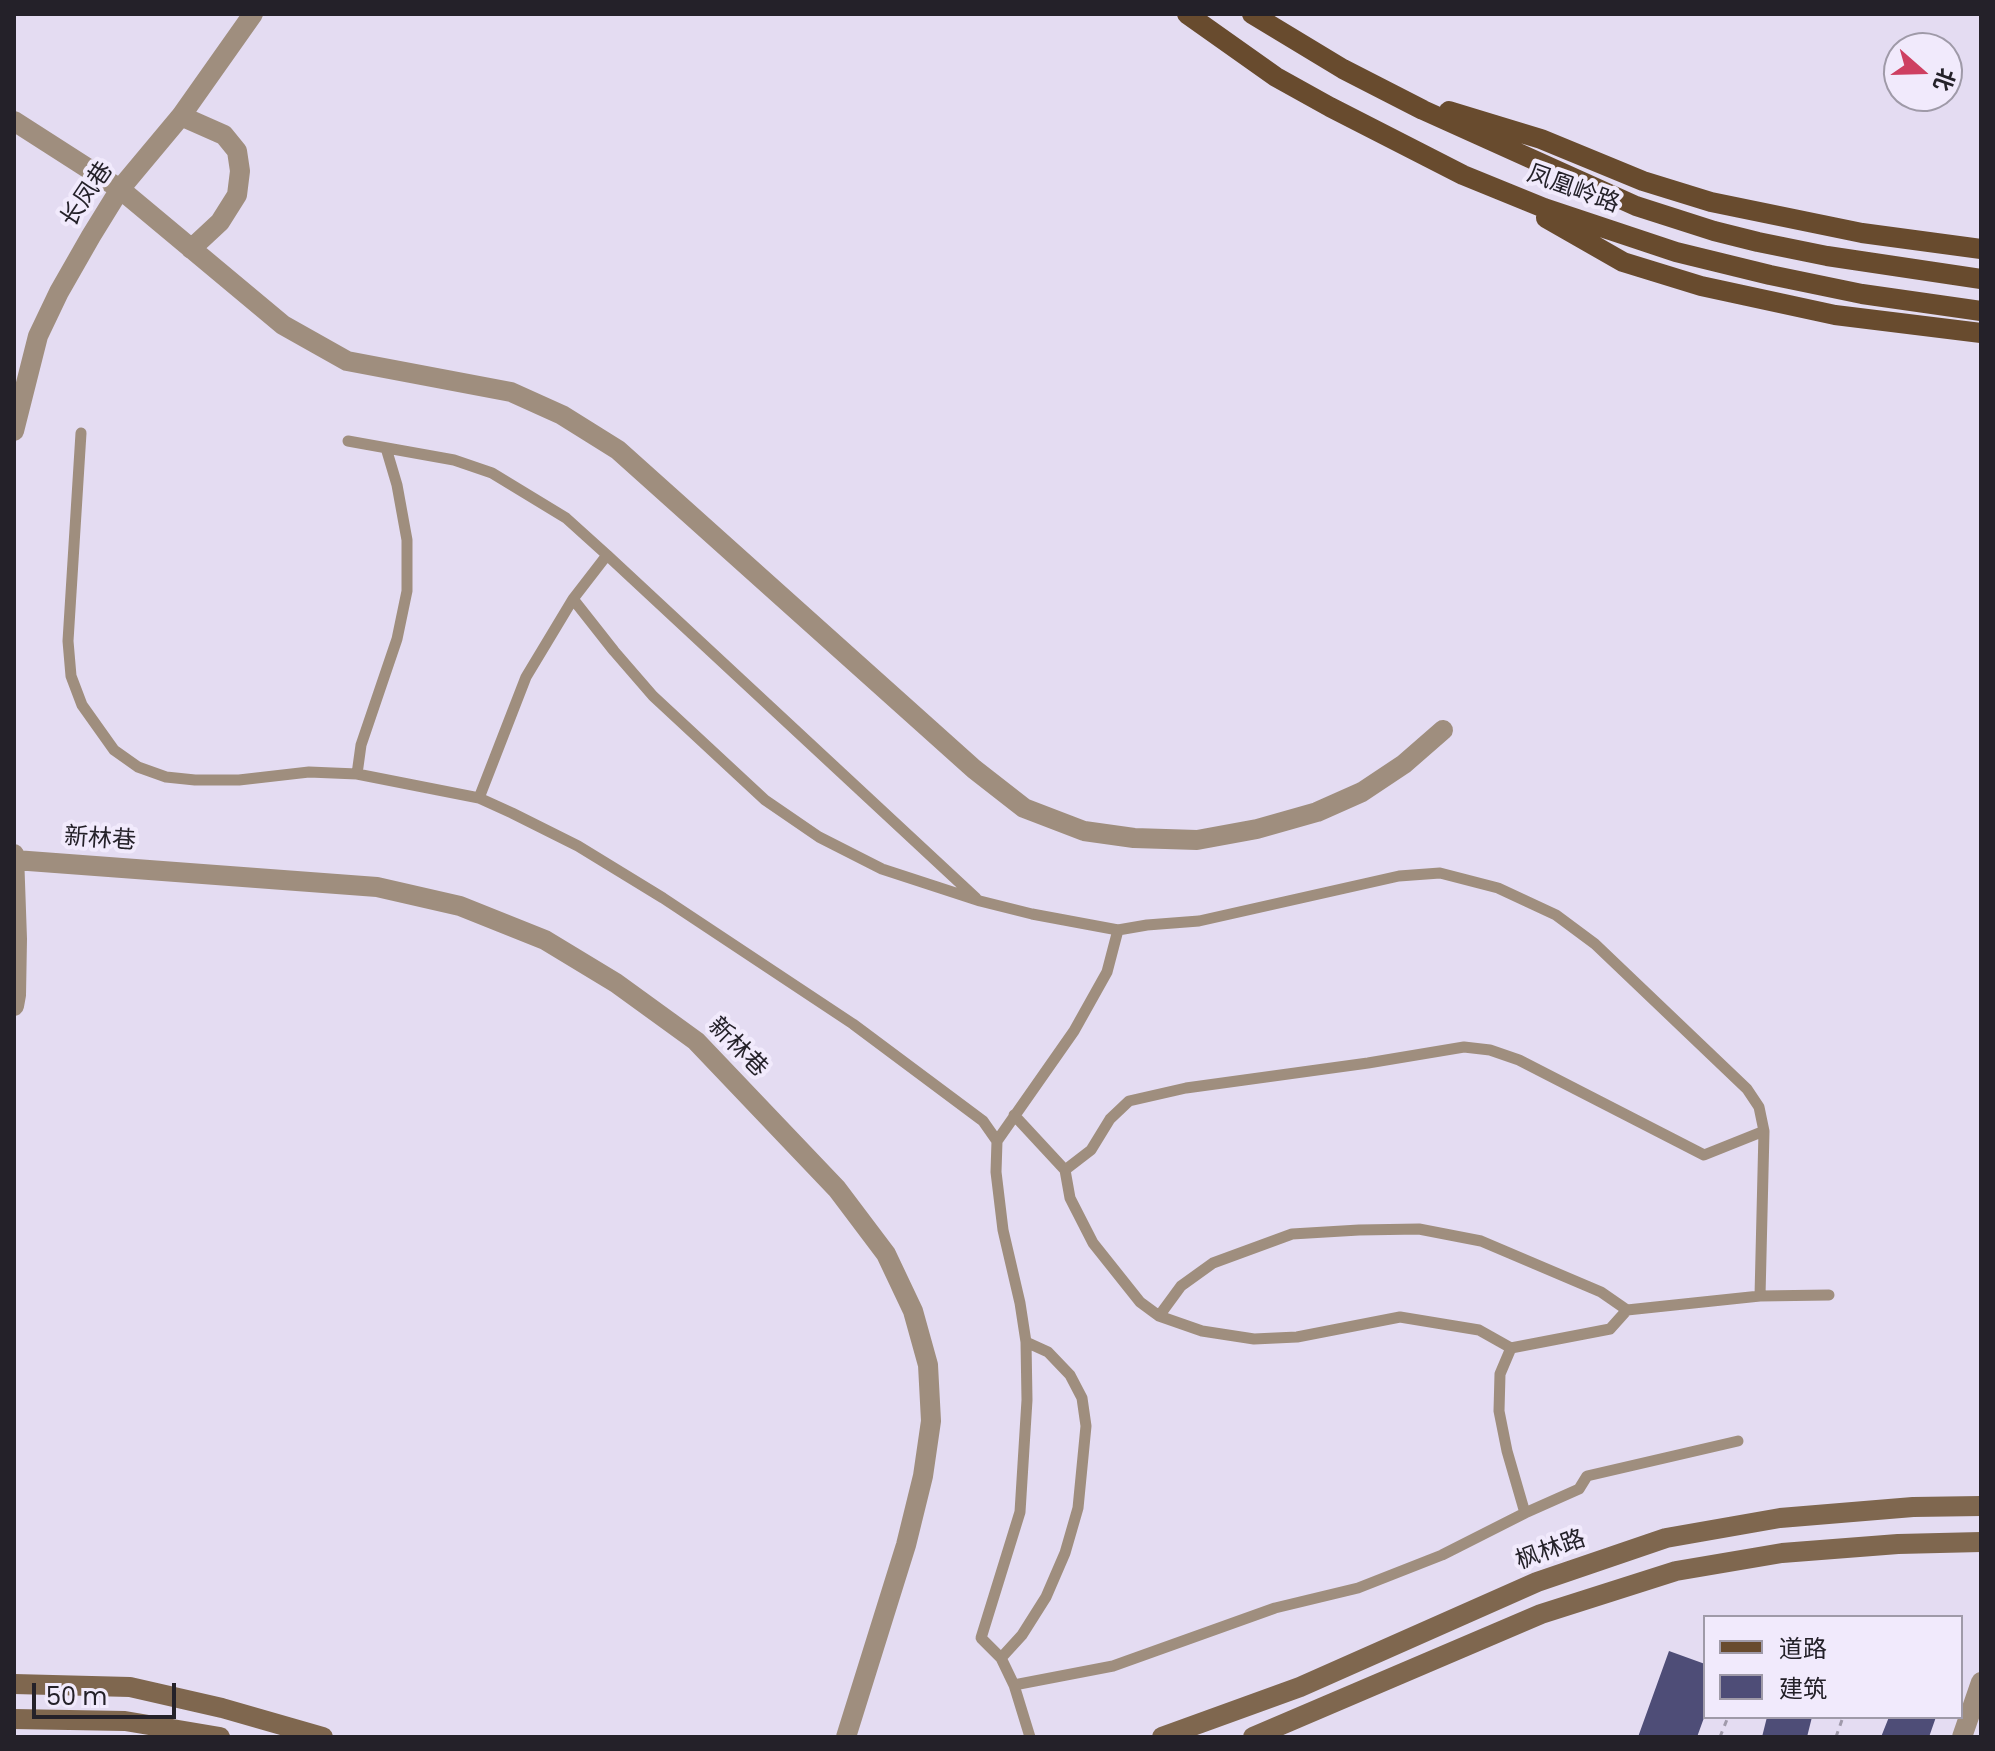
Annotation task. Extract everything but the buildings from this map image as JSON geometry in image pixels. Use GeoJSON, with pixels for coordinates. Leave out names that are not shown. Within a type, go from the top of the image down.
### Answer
{"type":"FeatureCollection","features":[{"type":"Feature","properties":{"kind":"main road","name":"凤凰岭路"},"geometry":{"type":"LineString","coordinates":[[1187,14],[1266,70],[1382,135],[1494,188],[1611,232],[1770,275],[1862,294],[1981,311]]}},
{"type":"Feature","properties":{"kind":"main road","name":"凤凰岭路"},"geometry":{"type":"LineString","coordinates":[[1252,14],[1391,94],[1504,149],[1636,206],[1714,231],[1866,262],[1981,279]]}},
{"type":"Feature","properties":{"kind":"main road"},"geometry":{"type":"LineString","coordinates":[[1391,94],[1541,139],[1643,181],[1711,202],[1862,233],[1981,249]]}},
{"type":"Feature","properties":{"kind":"main road"},"geometry":{"type":"LineString","coordinates":[[1494,188],[1623,262],[1660,275],[1835,315],[1981,333]]}},
{"type":"Feature","properties":{"kind":"main road","name":"枫林路"},"geometry":{"type":"LineString","coordinates":[[1162,1737],[1300,1687],[1537,1582],[1666,1538],[1780,1518],[1913,1507],[1981,1506]]}},
{"type":"Feature","properties":{"kind":"main road"},"geometry":{"type":"LineString","coordinates":[[1253,1737],[1541,1614],[1676,1571],[1782,1553],[1898,1544],[1981,1542]]}},
{"type":"Feature","properties":{"kind":"main road"},"geometry":{"type":"LineString","coordinates":[[14,1684],[130,1687],[209,1704],[323,1737]]}},
{"type":"Feature","properties":{"kind":"main road"},"geometry":{"type":"LineString","coordinates":[[14,1719],[125,1721],[220,1737]]}},
{"type":"Feature","properties":{"kind":"street","name":"长凤巷"},"geometry":{"type":"LineString","coordinates":[[14,431],[38,336],[65,281],[120,189],[181,116],[253,14]]}},
{"type":"Feature","properties":{"kind":"street"},"geometry":{"type":"LineString","coordinates":[[181,116],[224,135],[237,151],[240,171],[237,195],[220,222],[191,249]]}},
{"type":"Feature","properties":{"kind":"street"},"geometry":{"type":"LineString","coordinates":[[14,121],[120,189],[283,325],[347,361],[511,392],[562,415],[618,450],[974,769],[1024,808],[1084,831],[1134,838],[1197,840],[1257,829],[1317,812],[1362,792],[1404,764],[1443,730]]}},
{"type":"Feature","properties":{"kind":"street"},"geometry":{"type":"LineString","coordinates":[[14,854],[17,939],[14,1006]]}},
{"type":"Feature","properties":{"kind":"street","name":"新林巷"},"geometry":{"type":"LineString","coordinates":[[15,860],[377,887],[460,906],[545,940],[616,983],[696,1041],[837,1189],[886,1254],[913,1311],[928,1365],[931,1421],[923,1476],[906,1545],[846,1737]]}},
{"type":"Feature","properties":{"kind":"street"},"geometry":{"type":"LineString","coordinates":[[1962,1737],[1981,1682]]}},
{"type":"Feature","properties":{"kind":"lane"},"geometry":{"type":"LineString","coordinates":[[81,433],[68,641],[71,676],[82,705],[114,750],[138,767],[166,777],[239,780],[309,772],[357,774],[479,798],[578,846],[663,898],[853,1024],[983,1121],[997,1141]]}},
{"type":"Feature","properties":{"kind":"lane"},"geometry":{"type":"LineString","coordinates":[[348,441],[454,460],[492,473],[566,518],[980,901]]}},
{"type":"Feature","properties":{"kind":"lane"},"geometry":{"type":"LineString","coordinates":[[357,774],[361,745],[397,639],[407,591],[407,540],[397,485],[386,448]]}},
{"type":"Feature","properties":{"kind":"lane"},"geometry":{"type":"LineString","coordinates":[[479,798],[526,677],[573,599],[607,555]]}},
{"type":"Feature","properties":{"kind":"lane"},"geometry":{"type":"LineString","coordinates":[[573,599],[653,696],[765,800],[819,837],[882,869],[980,901],[1118,930],[1199,921],[1399,876],[1440,873],[1485,883],[1556,915],[1595,944],[1747,1089],[1759,1107],[1764,1131],[1760,1296]]}},
{"type":"Feature","properties":{"kind":"lane"},"geometry":{"type":"LineString","coordinates":[[1030,1737],[1014,1685],[1001,1658],[981,1638],[1020,1512],[1027,1400],[1026,1342],[1003,1230],[996,1172],[997,1141],[1074,1031],[1101,984],[1118,930]]}},
{"type":"Feature","properties":{"kind":"lane"},"geometry":{"type":"LineString","coordinates":[[1065,1170],[1091,1150],[1110,1119],[1129,1101],[1186,1088],[1464,1047],[1490,1050],[1519,1060],[1704,1155],[1764,1131]]}},
{"type":"Feature","properties":{"kind":"lane"},"geometry":{"type":"LineString","coordinates":[[1014,1115],[1065,1170],[1070,1198],[1093,1243],[1140,1302],[1159,1316],[1202,1331],[1254,1339],[1297,1337],[1400,1317],[1479,1330],[1511,1348],[1610,1329],[1627,1310]]}},
{"type":"Feature","properties":{"kind":"lane"},"geometry":{"type":"LineString","coordinates":[[1159,1316],[1181,1286],[1213,1263],[1292,1234],[1419,1229],[1481,1241],[1523,1257],[1601,1292],[1627,1310],[1760,1296],[1829,1295]]}},
{"type":"Feature","properties":{"kind":"lane"},"geometry":{"type":"LineString","coordinates":[[1001,1658],[1022,1635],[1046,1597],[1065,1553],[1078,1508],[1086,1426],[1082,1398],[1070,1375],[1048,1352],[1026,1342]]}},
{"type":"Feature","properties":{"kind":"lane"},"geometry":{"type":"LineString","coordinates":[[1511,1348],[1500,1374],[1499,1411],[1525,1513]]}},
{"type":"Feature","properties":{"kind":"lane"},"geometry":{"type":"LineString","coordinates":[[1014,1685],[1113,1666],[1275,1608],[1358,1588],[1442,1555],[1579,1489],[1587,1476],[1738,1441]]}}]}
